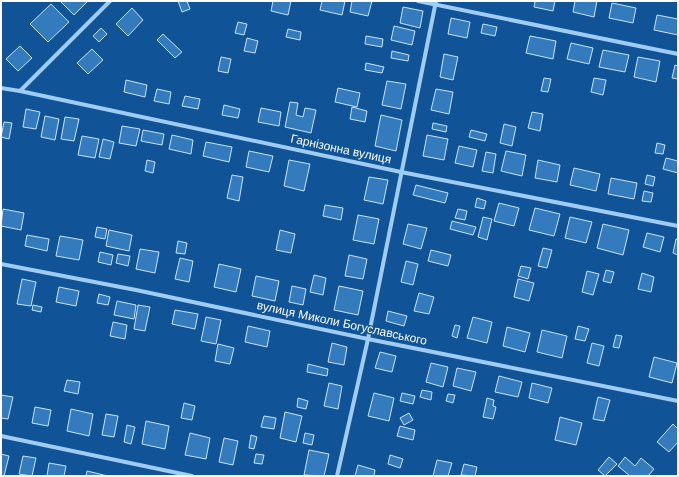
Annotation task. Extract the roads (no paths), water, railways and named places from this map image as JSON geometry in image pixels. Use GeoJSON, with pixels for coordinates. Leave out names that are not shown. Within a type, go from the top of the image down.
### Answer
{"type":"FeatureCollection","features":[{"type":"Feature","properties":{"kind":"street"},"geometry":{"type":"LineString","coordinates":[[20,91],[110,1]]}},
{"type":"Feature","properties":{"kind":"street"},"geometry":{"type":"LineString","coordinates":[[418,1],[436,3],[678,54]]}},
{"type":"Feature","properties":{"kind":"street"},"geometry":{"type":"LineString","coordinates":[[337,476],[368,339],[436,3]]}},
{"type":"Feature","properties":{"kind":"street","name":"Гарнізонна вулиця"},"geometry":{"type":"LineString","coordinates":[[1,88],[401,172],[678,226]]}},
{"type":"Feature","properties":{"kind":"street","name":"вулиця Миколи Богуславського"},"geometry":{"type":"LineString","coordinates":[[1,264],[136,290],[368,339],[678,401]]}},
{"type":"Feature","properties":{"kind":"street"},"geometry":{"type":"LineString","coordinates":[[1,436],[192,476]]}}]}
